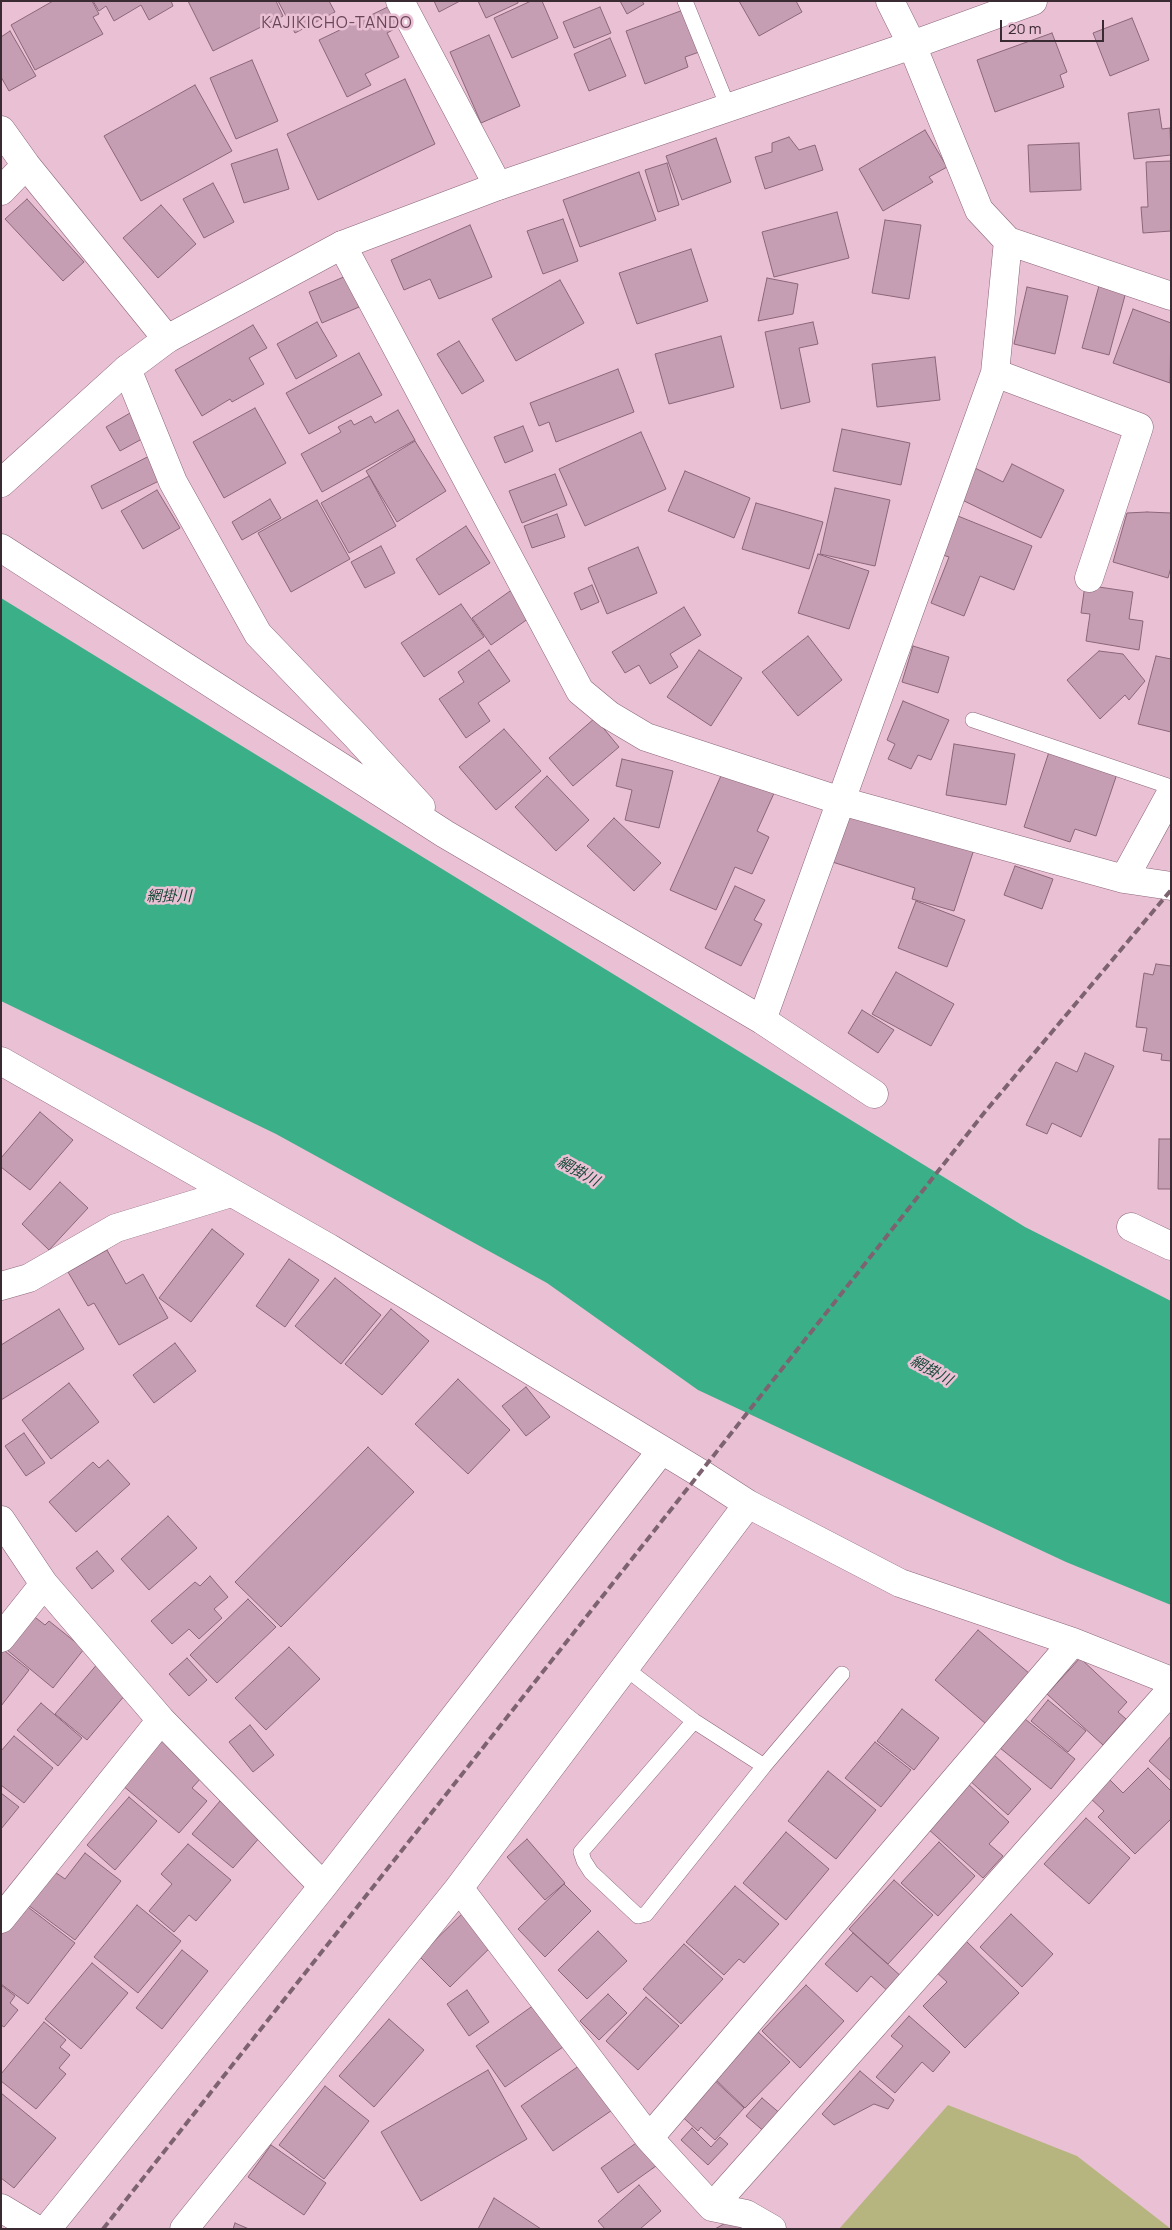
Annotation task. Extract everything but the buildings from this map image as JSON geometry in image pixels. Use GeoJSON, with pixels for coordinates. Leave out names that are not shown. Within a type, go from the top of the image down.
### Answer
{"type":"FeatureCollection","features":[{"type":"Feature","properties":{"kind":"street"},"geometry":{"type":"LineString","coordinates":[[400,1],[498,186]]}},
{"type":"Feature","properties":{"kind":"street"},"geometry":{"type":"LineString","coordinates":[[890,1],[912,45],[979,210],[1008,242],[1171,296]]}},
{"type":"Feature","properties":{"kind":"street"},"geometry":{"type":"LineString","coordinates":[[1,483],[127,369],[167,339],[342,245],[498,186],[728,106],[912,45],[1033,1]]}},
{"type":"Feature","properties":{"kind":"street"},"geometry":{"type":"LineString","coordinates":[[1,130],[26,165],[167,339]]}},
{"type":"Feature","properties":{"kind":"street"},"geometry":{"type":"LineString","coordinates":[[1,191],[26,165]]}},
{"type":"Feature","properties":{"kind":"street"},"geometry":{"type":"LineString","coordinates":[[762,1020],[995,373],[1008,242]]}},
{"type":"Feature","properties":{"kind":"street"},"geometry":{"type":"LineString","coordinates":[[342,245],[580,691],[609,715],[646,736],[841,800],[1124,880],[1171,886]]}},
{"type":"Feature","properties":{"kind":"street"},"geometry":{"type":"LineString","coordinates":[[127,369],[173,482],[258,634],[356,736],[445,834]]}},
{"type":"Feature","properties":{"kind":"street"},"geometry":{"type":"LineString","coordinates":[[995,373],[1139,428],[1089,578]]}},
{"type":"Feature","properties":{"kind":"street"},"geometry":{"type":"LineString","coordinates":[[1,548],[445,834],[762,1020],[874,1094]]}},
{"type":"Feature","properties":{"kind":"street"},"geometry":{"type":"LineString","coordinates":[[1124,880],[1171,793]]}},
{"type":"Feature","properties":{"kind":"street"},"geometry":{"type":"LineString","coordinates":[[1,1061],[338,1254],[748,1504],[900,1582],[1073,1642],[1171,1681]]}},
{"type":"Feature","properties":{"kind":"street"},"geometry":{"type":"LineString","coordinates":[[1,1286],[28,1278],[116,1228],[231,1193]]}},
{"type":"Feature","properties":{"kind":"street"},"geometry":{"type":"LineString","coordinates":[[1131,1228],[1171,1246]]}},
{"type":"Feature","properties":{"kind":"street"},"geometry":{"type":"LineString","coordinates":[[47,2229],[324,1886],[661,1450]]}},
{"type":"Feature","properties":{"kind":"street"},"geometry":{"type":"LineString","coordinates":[[184,2229],[459,1888],[748,1504]]}},
{"type":"Feature","properties":{"kind":"street"},"geometry":{"type":"LineString","coordinates":[[1,1520],[44,1584],[161,1720],[324,1886]]}},
{"type":"Feature","properties":{"kind":"street"},"geometry":{"type":"LineString","coordinates":[[1,1638],[44,1584]]}},
{"type":"Feature","properties":{"kind":"street"},"geometry":{"type":"LineString","coordinates":[[649,2138],[1073,1642]]}},
{"type":"Feature","properties":{"kind":"street"},"geometry":{"type":"LineString","coordinates":[[712,2206],[1171,1690]]}},
{"type":"Feature","properties":{"kind":"street"},"geometry":{"type":"LineString","coordinates":[[1,1919],[161,1720]]}},
{"type":"Feature","properties":{"kind":"street"},"geometry":{"type":"LineString","coordinates":[[459,1888],[649,2138],[712,2206],[746,2214],[772,2229]]}},
{"type":"Feature","properties":{"kind":"street"},"geometry":{"type":"LineString","coordinates":[[1,2208],[36,2229]]}},
{"type":"Feature","properties":{"kind":"lane"},"geometry":{"type":"LineString","coordinates":[[685,1],[728,106]]}},
{"type":"Feature","properties":{"kind":"lane"},"geometry":{"type":"LineString","coordinates":[[973,720],[1171,787]]}},
{"type":"Feature","properties":{"kind":"lane"},"geometry":{"type":"LineString","coordinates":[[625,1668],[694,1721],[764,1766]]}},
{"type":"Feature","properties":{"kind":"lane"},"geometry":{"type":"LineString","coordinates":[[694,1721],[581,1852],[591,1872],[638,1916],[646,1914],[764,1766],[842,1674]]}},
{"type":"Feature","properties":{"kind":"shaded area"},"geometry":{"type":"Polygon","coordinates":[[[948,2105],[1077,2156],[1171,2229],[839,2229],[948,2105]]]}},
{"type":"Feature","properties":{"kind":"water","name":"網掛川"},"geometry":{"type":"Polygon","coordinates":[[[1,598],[1025,1227],[1171,1301],[1171,1605],[1066,1562],[698,1390],[547,1283],[276,1134],[1,1001],[1,598]]]}},
{"type":"Feature","properties":{"kind":"railway"},"geometry":{"type":"LineString","coordinates":[[103,2229],[984,1113],[1171,890]]}},
{"type":"Feature","properties":{"kind":"district","name":"KAJIKICHO-TANDO"},"geometry":{"type":"Point","coordinates":[337,24]}}]}
